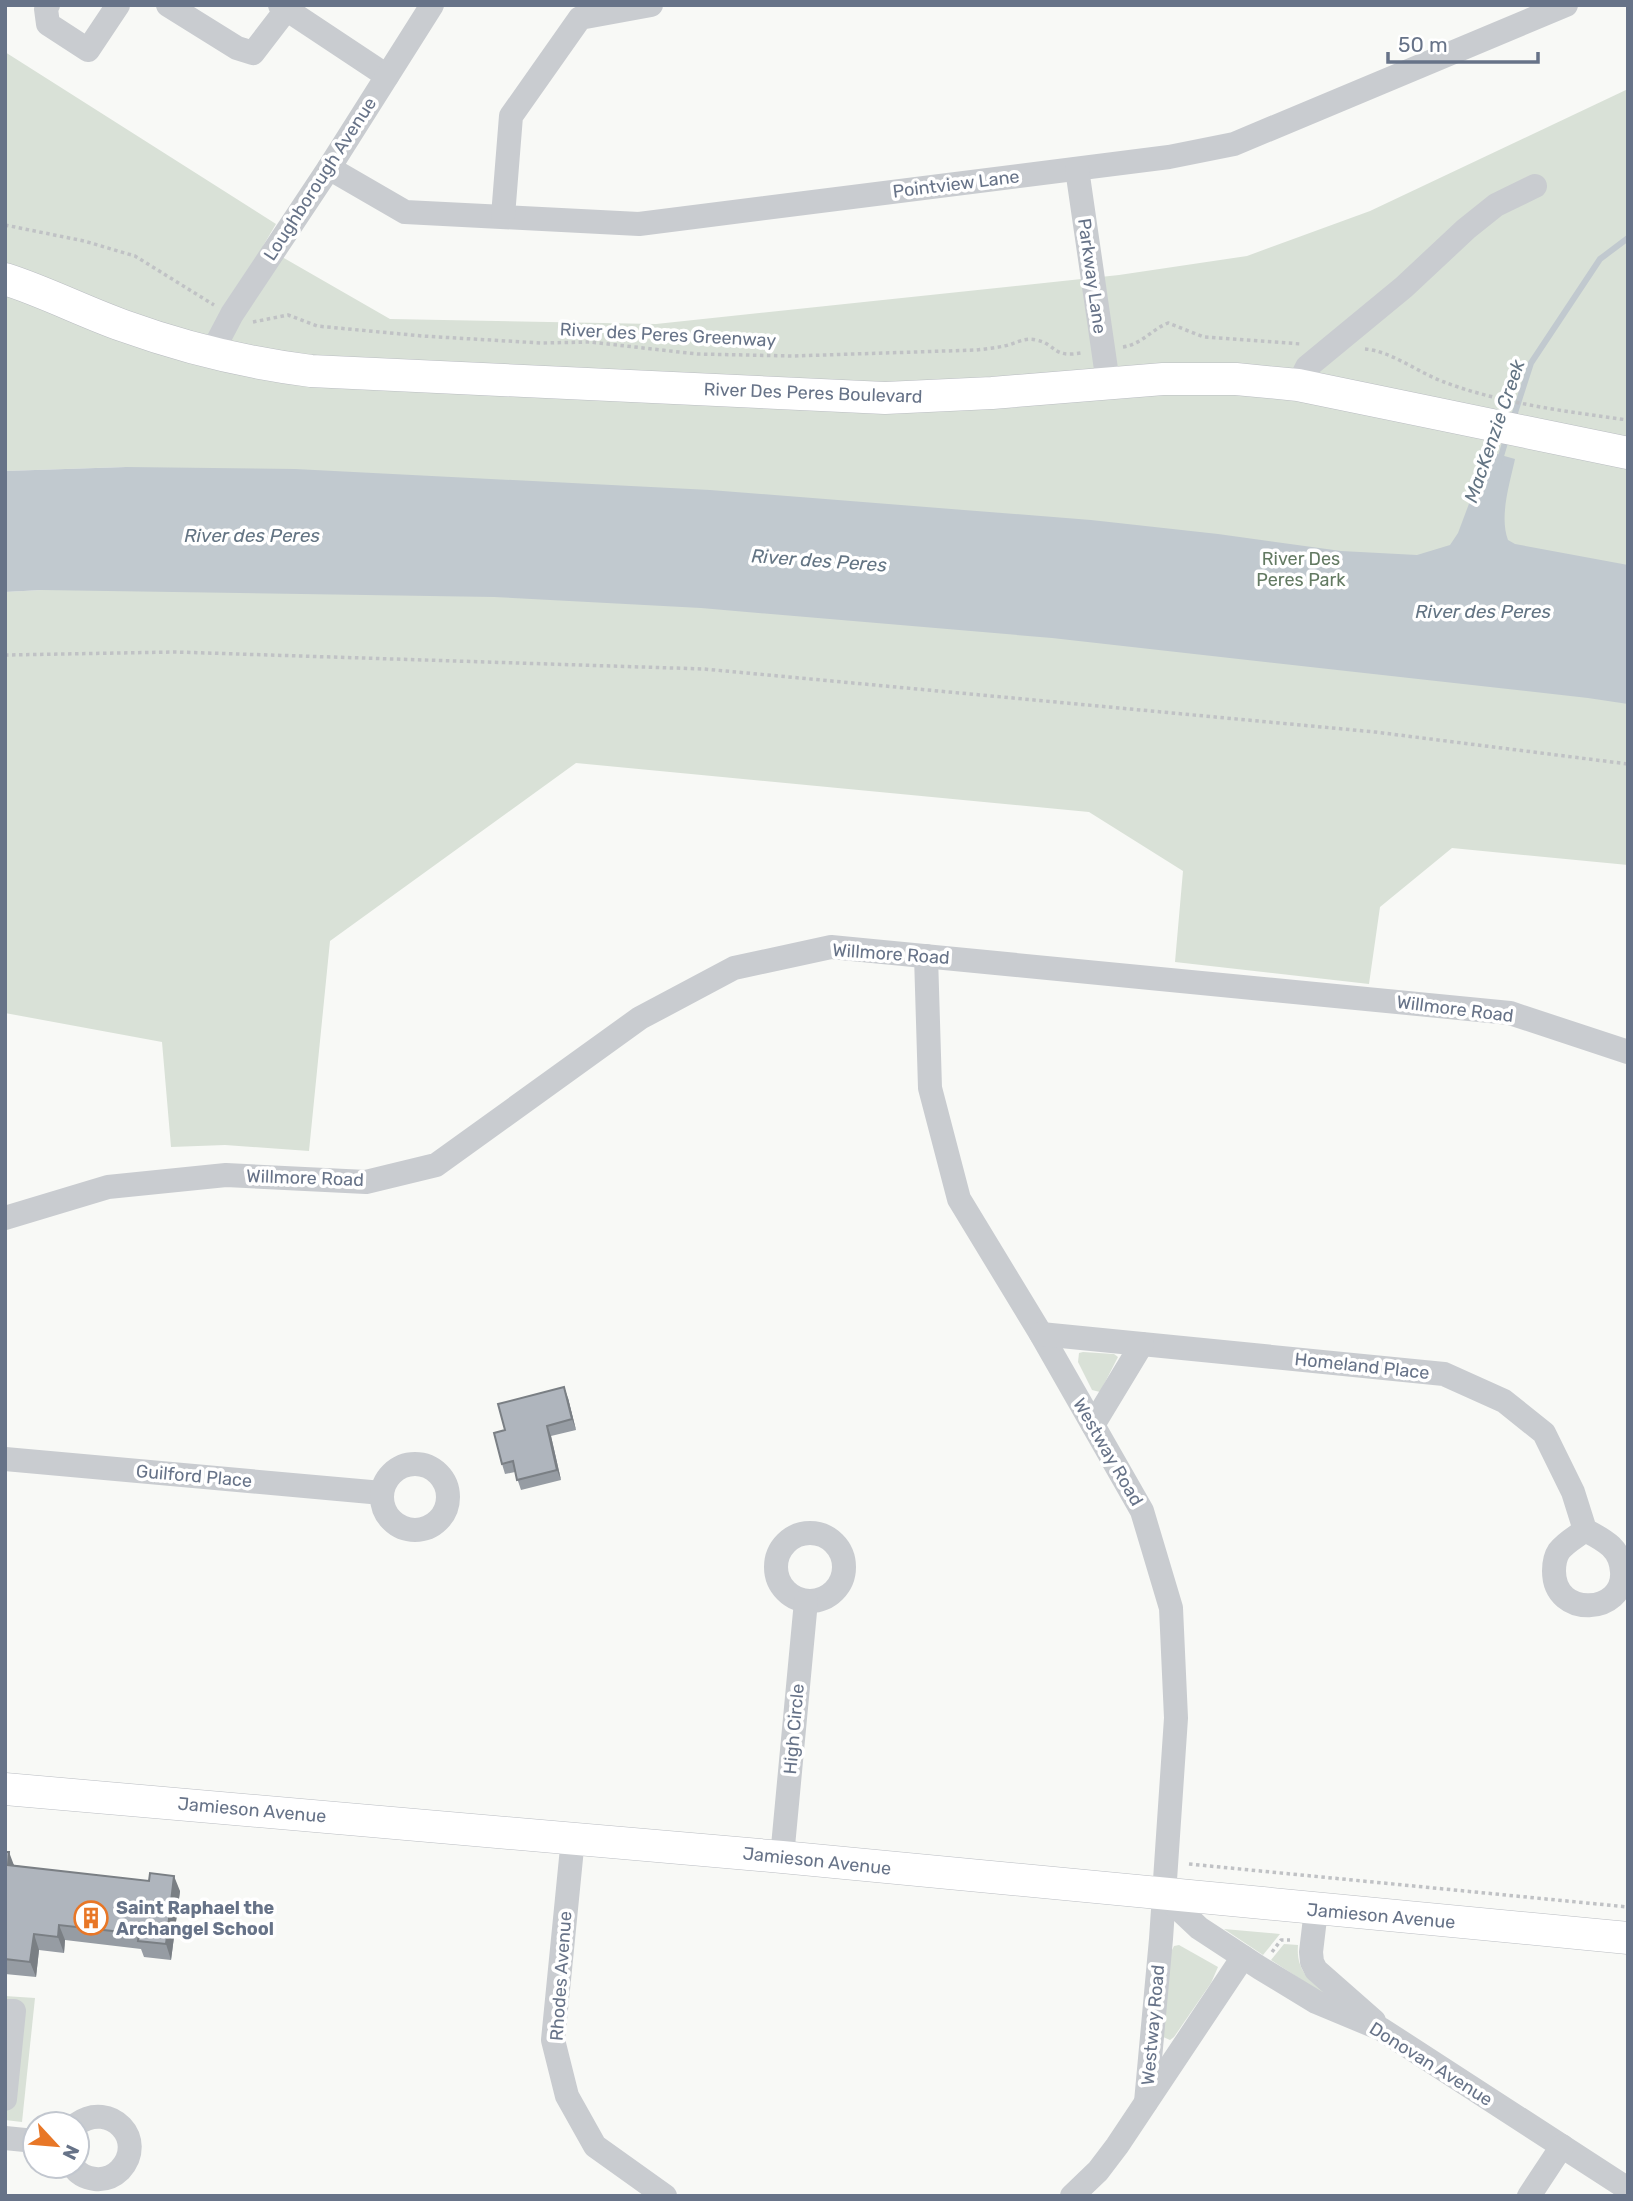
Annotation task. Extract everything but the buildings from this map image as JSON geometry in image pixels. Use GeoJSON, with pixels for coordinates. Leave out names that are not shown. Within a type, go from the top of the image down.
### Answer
{"type":"FeatureCollection","features":[{"type":"Feature","properties":{"kind":"main road","name":"River Des Peres Boulevard"},"geometry":{"type":"LineString","coordinates":[[5,279],[122,325],[211,354],[278,367],[339,374],[568,382],[848,397],[958,396],[1108,383],[1211,378],[1298,385],[1474,407],[1545,421],[1628,453]]}},
{"type":"Feature","properties":{"kind":"main road","name":"Jamieson Avenue"},"geometry":{"type":"LineString","coordinates":[[5,1789],[782,1857],[1628,1938]]}},
{"type":"Feature","properties":{"kind":"street"},"geometry":{"type":"LineString","coordinates":[[48,5],[48,24],[88,50],[118,5]]}},
{"type":"Feature","properties":{"kind":"street"},"geometry":{"type":"LineString","coordinates":[[168,5],[237,48],[254,53],[283,7],[387,76]]}},
{"type":"Feature","properties":{"kind":"street","name":"Loughborough Avenue"},"geometry":{"type":"LineString","coordinates":[[211,354],[232,314],[329,168],[432,5]]}},
{"type":"Feature","properties":{"kind":"street"},"geometry":{"type":"LineString","coordinates":[[503,216],[512,116],[580,19],[651,5]]}},
{"type":"Feature","properties":{"kind":"street","name":"Pointview Lane"},"geometry":{"type":"LineString","coordinates":[[329,168],[405,212],[639,224],[1169,157],[1234,144],[1566,5]]}},
{"type":"Feature","properties":{"kind":"street","name":"Parkway Lane"},"geometry":{"type":"LineString","coordinates":[[1077,169],[1108,383]]}},
{"type":"Feature","properties":{"kind":"street"},"geometry":{"type":"LineString","coordinates":[[1298,385],[1307,367],[1404,288],[1466,229],[1496,205],[1535,186]]}},
{"type":"Feature","properties":{"kind":"street","name":"Willmore Road"},"geometry":{"type":"LineString","coordinates":[[5,1218],[108,1187],[226,1175],[366,1182],[436,1165],[640,1017],[734,968],[831,947],[1510,1013],[1628,1052]]}},
{"type":"Feature","properties":{"kind":"street","name":"Westway Road"},"geometry":{"type":"LineString","coordinates":[[926,956],[930,1088],[959,1199],[1041,1334],[1142,1511],[1171,1608],[1176,1718],[1146,2102]]}},
{"type":"Feature","properties":{"kind":"street","name":"Homeland Place"},"geometry":{"type":"LineString","coordinates":[[1041,1334],[1444,1374],[1504,1401],[1544,1433],[1573,1492],[1585,1530]]}},
{"type":"Feature","properties":{"kind":"street"},"geometry":{"type":"LineString","coordinates":[[1093,1425],[1142,1344]]}},
{"type":"Feature","properties":{"kind":"street","name":"Guilford Place"},"geometry":{"type":"LineString","coordinates":[[5,1460],[382,1493]]}},
{"type":"Feature","properties":{"kind":"street","name":"High Circle"},"geometry":{"type":"LineString","coordinates":[[782,1857],[806,1601]]}},
{"type":"Feature","properties":{"kind":"street","name":"Rhodes Avenue"},"geometry":{"type":"LineString","coordinates":[[573,1838],[553,2040],[567,2096],[595,2146],[665,2196]]}},
{"type":"Feature","properties":{"kind":"street","name":"Donovan Avenue"},"geometry":{"type":"LineString","coordinates":[[1164,1895],[1199,1928],[1254,1958],[1317,2002],[1381,2029],[1628,2189]]}},
{"type":"Feature","properties":{"kind":"street"},"geometry":{"type":"LineString","coordinates":[[1316,1910],[1312,1962],[1317,1970],[1381,2029]]}},
{"type":"Feature","properties":{"kind":"street","name":"Westway Road"},"geometry":{"type":"LineString","coordinates":[[1072,2196],[1098,2171],[1254,1958]]}},
{"type":"Feature","properties":{"kind":"street"},"geometry":{"type":"LineString","coordinates":[[5,2011],[14,2011],[5,2099]]}},
{"type":"Feature","properties":{"kind":"street"},"geometry":{"type":"LineString","coordinates":[[91,2117],[106,2117],[120,2124],[128,2136],[130,2149],[126,2164],[115,2175],[102,2180],[91,2179]]}},
{"type":"Feature","properties":{"kind":"street"},"geometry":{"type":"LineString","coordinates":[[1529,2196],[1562,2146]]}},
{"type":"Feature","properties":{"kind":"path"},"geometry":{"type":"LineString","coordinates":[[5,226],[84,241],[135,256],[218,307]]}},
{"type":"Feature","properties":{"kind":"path","name":"River des Peres Greenway"},"geometry":{"type":"LineString","coordinates":[[247,322],[288,314],[317,326],[422,337],[541,343],[590,342],[697,354],[793,356],[976,351],[1005,346],[1024,339],[1045,343],[1056,353],[1067,356],[1085,353]]}},
{"type":"Feature","properties":{"kind":"path"},"geometry":{"type":"LineString","coordinates":[[1474,407],[1545,421],[1571,412],[1628,420]]}},
{"type":"Feature","properties":{"kind":"path"},"geometry":{"type":"LineString","coordinates":[[5,655],[176,653],[704,669],[1375,732],[1628,764]]}},
{"type":"Feature","properties":{"kind":"path"},"geometry":{"type":"LineString","coordinates":[[1185,1864],[1628,1907]]}},
{"type":"Feature","properties":{"kind":"path"},"geometry":{"type":"LineString","coordinates":[[1254,1958],[1281,1940],[1298,1940]]}},
{"type":"Feature","properties":{"kind":"green space","name":"River Des Peres Park"},"geometry":{"type":"Polygon","coordinates":[[[5,52],[276,224],[263,246],[390,319],[656,324],[1119,275],[1247,256],[1370,211],[1628,89],[1628,865],[1452,848],[1380,907],[1369,984],[1175,962],[1183,871],[1089,812],[576,763],[330,941],[309,1151],[225,1145],[171,1147],[162,1042],[5,1013],[5,592],[42,590],[125,467],[5,471],[5,52]]]}},
{"type":"Feature","properties":{"kind":"green space"},"geometry":{"type":"Polygon","coordinates":[[[1079,1353],[1114,1354],[1118,1357],[1100,1392],[1092,1390],[1078,1362],[1079,1353]]]}},
{"type":"Feature","properties":{"kind":"green space"},"geometry":{"type":"Polygon","coordinates":[[[1224,1929],[1280,1934],[1263,1955],[1224,1929]]]}},
{"type":"Feature","properties":{"kind":"green space"},"geometry":{"type":"Polygon","coordinates":[[[1284,1944],[1298,1945],[1301,1968],[1314,1984],[1327,1993],[1325,1995],[1271,1960],[1284,1944]]]}},
{"type":"Feature","properties":{"kind":"green space"},"geometry":{"type":"Polygon","coordinates":[[[1179,1945],[1218,1967],[1211,1983],[1170,2040],[1161,2036],[1171,1952],[1174,1946],[1179,1945]]]}},
{"type":"Feature","properties":{"kind":"green space"},"geometry":{"type":"Polygon","coordinates":[[[5,1996],[35,1998],[21,2122],[5,2120],[5,1996]]]}},
{"type":"Feature","properties":{"kind":"water","name":"River des Peres"},"geometry":{"type":"Polygon","coordinates":[[[1483,450],[1515,459],[1505,510],[1508,540],[1515,544],[1628,565],[1628,704],[1052,638],[701,608],[494,597],[42,590],[5,592],[5,471],[126,467],[295,469],[710,490],[1091,520],[1341,551],[1417,555],[1450,545],[1458,533],[1473,493],[1483,450]]]}},
{"type":"Feature","properties":{"kind":"waterway","name":"MacKenzie Creek"},"geometry":{"type":"LineString","coordinates":[[1513,419],[1531,363],[1600,259],[1628,238]]}},
{"type":"Feature","properties":{"kind":"waterway","name":"MacKenzie Creek"},"geometry":{"type":"LineString","coordinates":[[1499,463],[1507,436]]}},
{"type":"Feature","properties":{"kind":"place","name":"Saint Raphael the Archangel School"},"geometry":{"type":"Point","coordinates":[91,1918]}}]}
